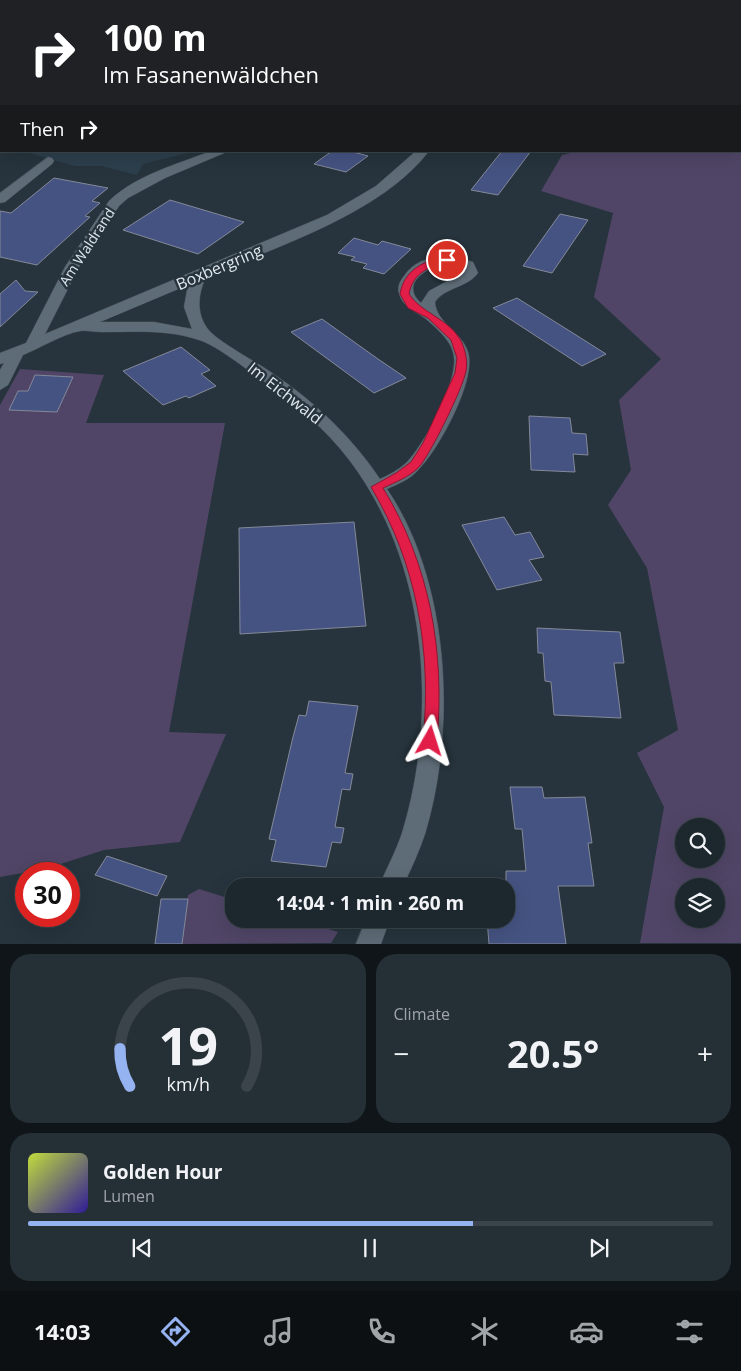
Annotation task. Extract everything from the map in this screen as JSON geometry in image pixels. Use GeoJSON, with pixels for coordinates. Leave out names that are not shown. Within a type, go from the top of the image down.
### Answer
{"type":"FeatureCollection","features":[{"type":"Feature","properties":{"kind":"street","name":"Am Waldrand"},"geometry":{"type":"LineString","coordinates":[[0,385],[25,349],[72,267],[122,195],[161,175],[220,152]]}},
{"type":"Feature","properties":{"kind":"street","name":"Boxbergring"},"geometry":{"type":"LineString","coordinates":[[0,359],[77,328],[344,211],[391,181],[422,152]]}},
{"type":"Feature","properties":{"kind":"street"},"geometry":{"type":"LineString","coordinates":[[0,199],[48,161]]}},
{"type":"Feature","properties":{"kind":"street"},"geometry":{"type":"LineString","coordinates":[[376,487],[400,476],[415,464],[429,443],[461,373],[462,366],[460,348],[450,333],[432,316],[418,311],[406,300],[404,288],[411,276],[425,265],[439,260],[455,261],[468,265],[471,273],[466,279],[430,297],[428,303],[432,316]]}},
{"type":"Feature","properties":{"kind":"street","name":"Im Eichwald"},"geometry":{"type":"LineString","coordinates":[[200,275],[195,285],[190,306],[194,322],[205,336],[258,371],[316,414],[352,452],[392,512],[407,546],[425,608],[432,651],[434,704],[428,759],[414,828],[394,878]]}},
{"type":"Feature","properties":{"kind":"street","name":"Im Eichwald"},"geometry":{"type":"LineString","coordinates":[[77,328],[148,327],[205,336]]}},
{"type":"Feature","properties":{"kind":"street"},"geometry":{"type":"LineString","coordinates":[[368,944],[374,928]]}},
{"type":"Feature","properties":{"kind":"shaded area"},"geometry":{"type":"Polygon","coordinates":[[[26,152],[192,152],[143,164],[137,175],[101,166],[75,166],[26,152]]]}},
{"type":"Feature","properties":{"kind":"shaded area"},"geometry":{"type":"Polygon","coordinates":[[[575,152],[741,152],[741,943],[640,943],[664,807],[637,753],[678,730],[647,568],[608,505],[631,470],[619,400],[661,359],[594,297],[613,213],[541,191],[562,155],[575,152]]]}},
{"type":"Feature","properties":{"kind":"shaded area"},"geometry":{"type":"Polygon","coordinates":[[[20,369],[104,375],[86,423],[225,423],[169,732],[226,734],[180,842],[104,850],[67,862],[15,862],[15,874],[0,877],[0,405],[20,369]]]}},
{"type":"Feature","properties":{"kind":"shaded area"},"geometry":{"type":"Polygon","coordinates":[[[199,889],[225,897],[225,928],[325,928],[338,932],[331,943],[182,944],[188,895],[199,889]]]}},
{"type":"Feature","properties":{"kind":"building"},"geometry":{"type":"Polygon","coordinates":[[[331,152],[354,152],[368,156],[346,172],[314,164],[331,152]]]}},
{"type":"Feature","properties":{"kind":"building"},"geometry":{"type":"Polygon","coordinates":[[[501,152],[530,152],[498,195],[471,190],[501,152]]]}},
{"type":"Feature","properties":{"kind":"building"},"geometry":{"type":"Polygon","coordinates":[[[54,178],[108,188],[92,201],[100,203],[85,216],[90,217],[37,265],[0,257],[0,211],[11,213],[54,178]]]}},
{"type":"Feature","properties":{"kind":"building"},"geometry":{"type":"Polygon","coordinates":[[[170,200],[244,222],[198,254],[123,230],[170,200]]]}},
{"type":"Feature","properties":{"kind":"building"},"geometry":{"type":"Polygon","coordinates":[[[560,214],[588,220],[552,273],[523,266],[560,214]]]}},
{"type":"Feature","properties":{"kind":"building"},"geometry":{"type":"Polygon","coordinates":[[[354,238],[378,245],[382,241],[411,249],[384,274],[363,268],[367,264],[351,260],[355,257],[338,253],[354,238]]]}},
{"type":"Feature","properties":{"kind":"building"},"geometry":{"type":"Polygon","coordinates":[[[16,280],[25,291],[38,292],[0,327],[0,294],[16,280]]]}},
{"type":"Feature","properties":{"kind":"building"},"geometry":{"type":"Polygon","coordinates":[[[517,298],[606,354],[582,366],[493,308],[517,298]]]}},
{"type":"Feature","properties":{"kind":"building"},"geometry":{"type":"Polygon","coordinates":[[[322,319],[406,378],[374,393],[291,332],[322,319]]]}},
{"type":"Feature","properties":{"kind":"building"},"geometry":{"type":"Polygon","coordinates":[[[181,347],[210,370],[201,374],[216,386],[189,398],[186,396],[163,405],[123,371],[181,347]]]}},
{"type":"Feature","properties":{"kind":"building"},"geometry":{"type":"Polygon","coordinates":[[[35,375],[73,377],[57,412],[9,410],[18,391],[28,391],[35,375]]]}},
{"type":"Feature","properties":{"kind":"building"},"geometry":{"type":"Polygon","coordinates":[[[529,416],[570,418],[572,433],[586,434],[588,455],[573,454],[575,472],[531,470],[529,416]]]}},
{"type":"Feature","properties":{"kind":"building"},"geometry":{"type":"Polygon","coordinates":[[[504,517],[515,535],[530,532],[544,557],[529,560],[542,580],[497,590],[462,525],[504,517]]]}},
{"type":"Feature","properties":{"kind":"building"},"geometry":{"type":"Polygon","coordinates":[[[354,522],[366,626],[240,634],[239,528],[354,522]]]}},
{"type":"Feature","properties":{"kind":"building"},"geometry":{"type":"Polygon","coordinates":[[[537,628],[620,632],[624,663],[614,663],[621,718],[554,715],[551,682],[545,681],[543,653],[538,653],[537,628]]]}},
{"type":"Feature","properties":{"kind":"building"},"geometry":{"type":"Polygon","coordinates":[[[309,701],[358,706],[345,773],[353,774],[350,790],[342,789],[335,827],[344,828],[341,843],[332,842],[326,867],[271,861],[276,840],[269,839],[293,737],[299,715],[306,716],[309,701]]]}},
{"type":"Feature","properties":{"kind":"building"},"geometry":{"type":"Polygon","coordinates":[[[510,787],[542,787],[544,798],[585,797],[592,843],[588,843],[594,886],[558,886],[566,944],[489,944],[488,928],[515,928],[515,878],[506,878],[506,871],[526,871],[522,829],[515,829],[510,787]]]}},
{"type":"Feature","properties":{"kind":"building"},"geometry":{"type":"Polygon","coordinates":[[[107,856],[167,876],[157,896],[95,875],[107,856]]]}},
{"type":"Feature","properties":{"kind":"building"},"geometry":{"type":"Polygon","coordinates":[[[161,899],[188,899],[182,944],[155,944],[161,899]]]}},
{"type":"Feature","properties":{"kind":"route"},"geometry":{"type":"LineString","coordinates":[[430,741],[434,704],[432,651],[425,608],[407,546],[392,512],[376,487],[400,476],[415,464],[429,443],[461,373],[462,358],[460,348],[455,339],[432,316],[418,311],[412,306],[406,300],[404,294],[406,283],[419,269],[432,262],[447,260]]}}]}
